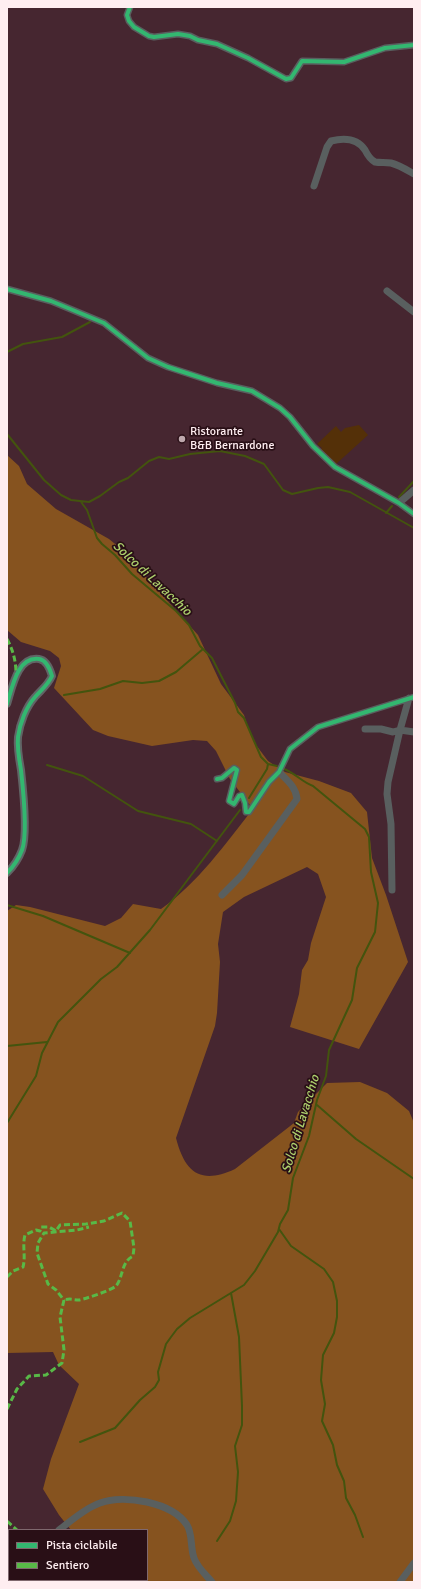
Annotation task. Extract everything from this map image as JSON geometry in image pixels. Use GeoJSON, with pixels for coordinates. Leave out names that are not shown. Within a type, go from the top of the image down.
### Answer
{"type":"FeatureCollection","features":[{"type":"Feature","properties":{"kind":"main road"},"geometry":{"type":"LineString","coordinates":[[7,704],[19,670],[25,662],[37,659],[42,660],[47,664],[52,676],[49,683],[34,698],[26,710],[18,737],[18,753],[23,793],[24,840],[23,849],[19,858],[7,873]]}},
{"type":"Feature","properties":{"kind":"street"},"geometry":{"type":"LineString","coordinates":[[130,7],[128,15],[129,21],[134,27],[149,36],[154,37],[178,34],[216,44],[248,58],[286,79],[291,78],[302,61],[344,62],[384,48],[414,45]]}},
{"type":"Feature","properties":{"kind":"street"},"geometry":{"type":"LineString","coordinates":[[314,186],[326,147],[331,141],[340,139],[349,139],[357,142],[376,162],[390,163],[414,174]]}},
{"type":"Feature","properties":{"kind":"street"},"geometry":{"type":"LineString","coordinates":[[7,289],[51,301],[104,323],[148,358],[168,368],[217,383],[252,390],[285,413],[313,446],[335,467],[399,503],[414,514]]}},
{"type":"Feature","properties":{"kind":"street"},"geometry":{"type":"LineString","coordinates":[[387,291],[414,312]]}},
{"type":"Feature","properties":{"kind":"street"},"geometry":{"type":"LineString","coordinates":[[399,503],[414,490]]}},
{"type":"Feature","properties":{"kind":"street"},"geometry":{"type":"LineString","coordinates":[[392,890],[391,824],[387,794],[388,782],[400,730],[412,697]]}},
{"type":"Feature","properties":{"kind":"street"},"geometry":{"type":"LineString","coordinates":[[217,779],[222,778],[234,768],[237,770],[229,800],[234,804],[239,796],[243,795],[246,812],[249,812],[269,782],[279,772],[290,749],[318,727],[412,697]]}},
{"type":"Feature","properties":{"kind":"street"},"geometry":{"type":"LineString","coordinates":[[365,729],[381,729],[393,732],[400,730],[414,732]]}},
{"type":"Feature","properties":{"kind":"street"},"geometry":{"type":"LineString","coordinates":[[222,895],[242,875],[297,799],[293,787],[279,772]]}},
{"type":"Feature","properties":{"kind":"street"},"geometry":{"type":"LineString","coordinates":[[60,1529],[99,1503],[113,1500],[137,1499],[154,1503],[180,1517],[187,1524],[190,1530],[193,1557],[203,1573],[212,1582]]}},
{"type":"Feature","properties":{"kind":"street"},"geometry":{"type":"LineString","coordinates":[[400,1582],[414,1563]]}},
{"type":"Feature","properties":{"kind":"shaded area"},"geometry":{"type":"Polygon","coordinates":[[[359,425],[368,435],[335,465],[320,450],[322,448],[317,444],[336,426],[341,432],[345,428],[359,425]]]}},
{"type":"Feature","properties":{"kind":"shaded area"},"geometry":{"type":"Polygon","coordinates":[[[7,455],[19,466],[27,484],[56,509],[109,539],[120,548],[198,635],[221,684],[244,715],[256,745],[268,761],[285,772],[319,781],[351,793],[367,812],[372,858],[408,962],[359,1049],[290,1027],[299,994],[302,970],[308,960],[311,943],[326,897],[318,874],[307,867],[244,897],[223,912],[218,944],[220,962],[215,1026],[176,1138],[184,1160],[190,1167],[196,1173],[213,1176],[235,1169],[294,1123],[298,1112],[327,1083],[360,1082],[387,1093],[409,1111],[414,1123],[414,1582],[91,1582],[148,1581],[148,1529],[70,1529],[59,1515],[43,1489],[51,1459],[79,1384],[59,1365],[53,1352],[7,1353],[7,911],[16,905],[30,907],[105,926],[121,918],[133,904],[161,909],[174,899],[199,875],[253,809],[230,779],[216,751],[207,741],[193,740],[152,746],[108,736],[93,730],[54,688],[61,666],[59,658],[50,651],[21,642],[7,630],[7,455]]]}},
{"type":"Feature","properties":{"kind":"waterway"},"geometry":{"type":"LineString","coordinates":[[7,352],[23,344],[62,337],[90,322]]}},
{"type":"Feature","properties":{"kind":"waterway"},"geometry":{"type":"LineString","coordinates":[[7,434],[44,480],[61,495],[71,500],[89,502],[119,482],[128,478],[149,461],[159,457],[169,459],[190,454],[220,451],[245,456],[264,464],[283,490],[292,494],[328,487],[350,492],[414,528]]}},
{"type":"Feature","properties":{"kind":"waterway"},"geometry":{"type":"LineString","coordinates":[[399,497],[414,481]]}},
{"type":"Feature","properties":{"kind":"waterway","name":"Solco di Lavacchio"},"geometry":{"type":"LineString","coordinates":[[81,502],[87,510],[97,538],[102,544],[115,555],[132,574],[176,611],[189,625],[200,646],[212,658],[235,703],[238,712],[244,718],[261,757],[268,764],[277,766]]}},
{"type":"Feature","properties":{"kind":"waterway"},"geometry":{"type":"LineString","coordinates":[[386,513],[392,506]]}},
{"type":"Feature","properties":{"kind":"waterway"},"geometry":{"type":"LineString","coordinates":[[64,695],[100,689],[123,681],[142,683],[159,681],[176,672],[203,649]]}},
{"type":"Feature","properties":{"kind":"waterway"},"geometry":{"type":"LineString","coordinates":[[249,798],[267,769],[268,764]]}},
{"type":"Feature","properties":{"kind":"waterway"},"geometry":{"type":"LineString","coordinates":[[47,765],[83,776],[138,811],[191,824],[217,841]]}},
{"type":"Feature","properties":{"kind":"waterway","name":"Solco di Lavacchio"},"geometry":{"type":"LineString","coordinates":[[80,1442],[115,1428],[140,1400],[155,1387],[159,1380],[158,1372],[166,1344],[177,1329],[190,1318],[244,1285],[255,1271],[278,1232],[280,1224],[288,1210],[293,1178],[309,1136],[317,1100],[326,1076],[329,1050],[352,1000],[357,968],[375,932],[378,903],[371,872],[369,837],[365,829],[313,786],[284,769]]}},
{"type":"Feature","properties":{"kind":"waterway"},"geometry":{"type":"LineString","coordinates":[[7,1123],[36,1076],[42,1053],[58,1022],[101,979],[117,967],[150,930],[240,810]]}},
{"type":"Feature","properties":{"kind":"waterway"},"geometry":{"type":"LineString","coordinates":[[7,905],[43,916],[130,953]]}},
{"type":"Feature","properties":{"kind":"waterway"},"geometry":{"type":"LineString","coordinates":[[7,1046],[47,1042]]}},
{"type":"Feature","properties":{"kind":"waterway"},"geometry":{"type":"LineString","coordinates":[[317,1105],[356,1139],[414,1179]]}},
{"type":"Feature","properties":{"kind":"waterway"},"geometry":{"type":"LineString","coordinates":[[279,1229],[291,1246],[324,1269],[333,1282],[337,1301],[337,1317],[334,1333],[323,1355],[321,1380],[325,1404],[322,1421],[333,1445],[337,1465],[344,1481],[346,1498],[355,1515],[363,1537]]}},
{"type":"Feature","properties":{"kind":"waterway"},"geometry":{"type":"LineString","coordinates":[[217,1541],[230,1521],[236,1501],[238,1472],[235,1446],[242,1425],[239,1337],[231,1293]]}},
{"type":"Feature","properties":{"kind":"marked path"},"geometry":{"type":"LineString","coordinates":[[7,639],[14,656],[16,674]]}},
{"type":"Feature","properties":{"kind":"marked path"},"geometry":{"type":"LineString","coordinates":[[7,1277],[13,1271],[23,1267],[25,1235],[36,1230],[40,1231],[41,1227],[49,1227],[56,1231],[60,1225],[86,1224],[104,1221],[122,1213],[130,1221],[134,1248],[133,1256],[126,1262],[118,1283],[114,1288],[92,1296],[79,1300],[64,1300]]}},
{"type":"Feature","properties":{"kind":"marked path"},"geometry":{"type":"LineString","coordinates":[[7,1409],[17,1389],[29,1376],[46,1375],[62,1363],[64,1350],[60,1317],[64,1300],[56,1290],[48,1284],[37,1253],[38,1243],[44,1233],[77,1230],[89,1227]]}},
{"type":"Feature","properties":{"kind":"marked path"},"geometry":{"type":"LineString","coordinates":[[7,1521],[16,1529]]}},
{"type":"Feature","properties":{"kind":"cycle path"},"geometry":{"type":"LineString","coordinates":[[130,7],[127,15],[129,21],[134,27],[149,36],[154,37],[178,34],[217,44],[248,58],[286,79],[291,78],[302,61],[344,62],[385,48],[414,45]]}},
{"type":"Feature","properties":{"kind":"cycle path"},"geometry":{"type":"LineString","coordinates":[[7,289],[51,301],[104,323],[148,358],[168,367],[217,383],[252,391],[280,408],[290,417],[313,446],[335,467],[399,503],[414,514]]}},
{"type":"Feature","properties":{"kind":"cycle path"},"geometry":{"type":"LineString","coordinates":[[7,704],[17,675],[25,663],[32,659],[44,661],[52,676],[26,710],[20,726],[18,737],[24,799],[25,833],[21,853],[7,873]]}},
{"type":"Feature","properties":{"kind":"cycle path"},"geometry":{"type":"LineString","coordinates":[[217,779],[222,778],[234,768],[237,770],[229,801],[234,804],[239,796],[242,795],[246,812],[249,812],[269,782],[279,772],[290,749],[318,727],[414,697]]}},
{"type":"Feature","properties":{"kind":"place","name":"Ristorante B&B Bernardone"},"geometry":{"type":"Point","coordinates":[182,439]}}]}
